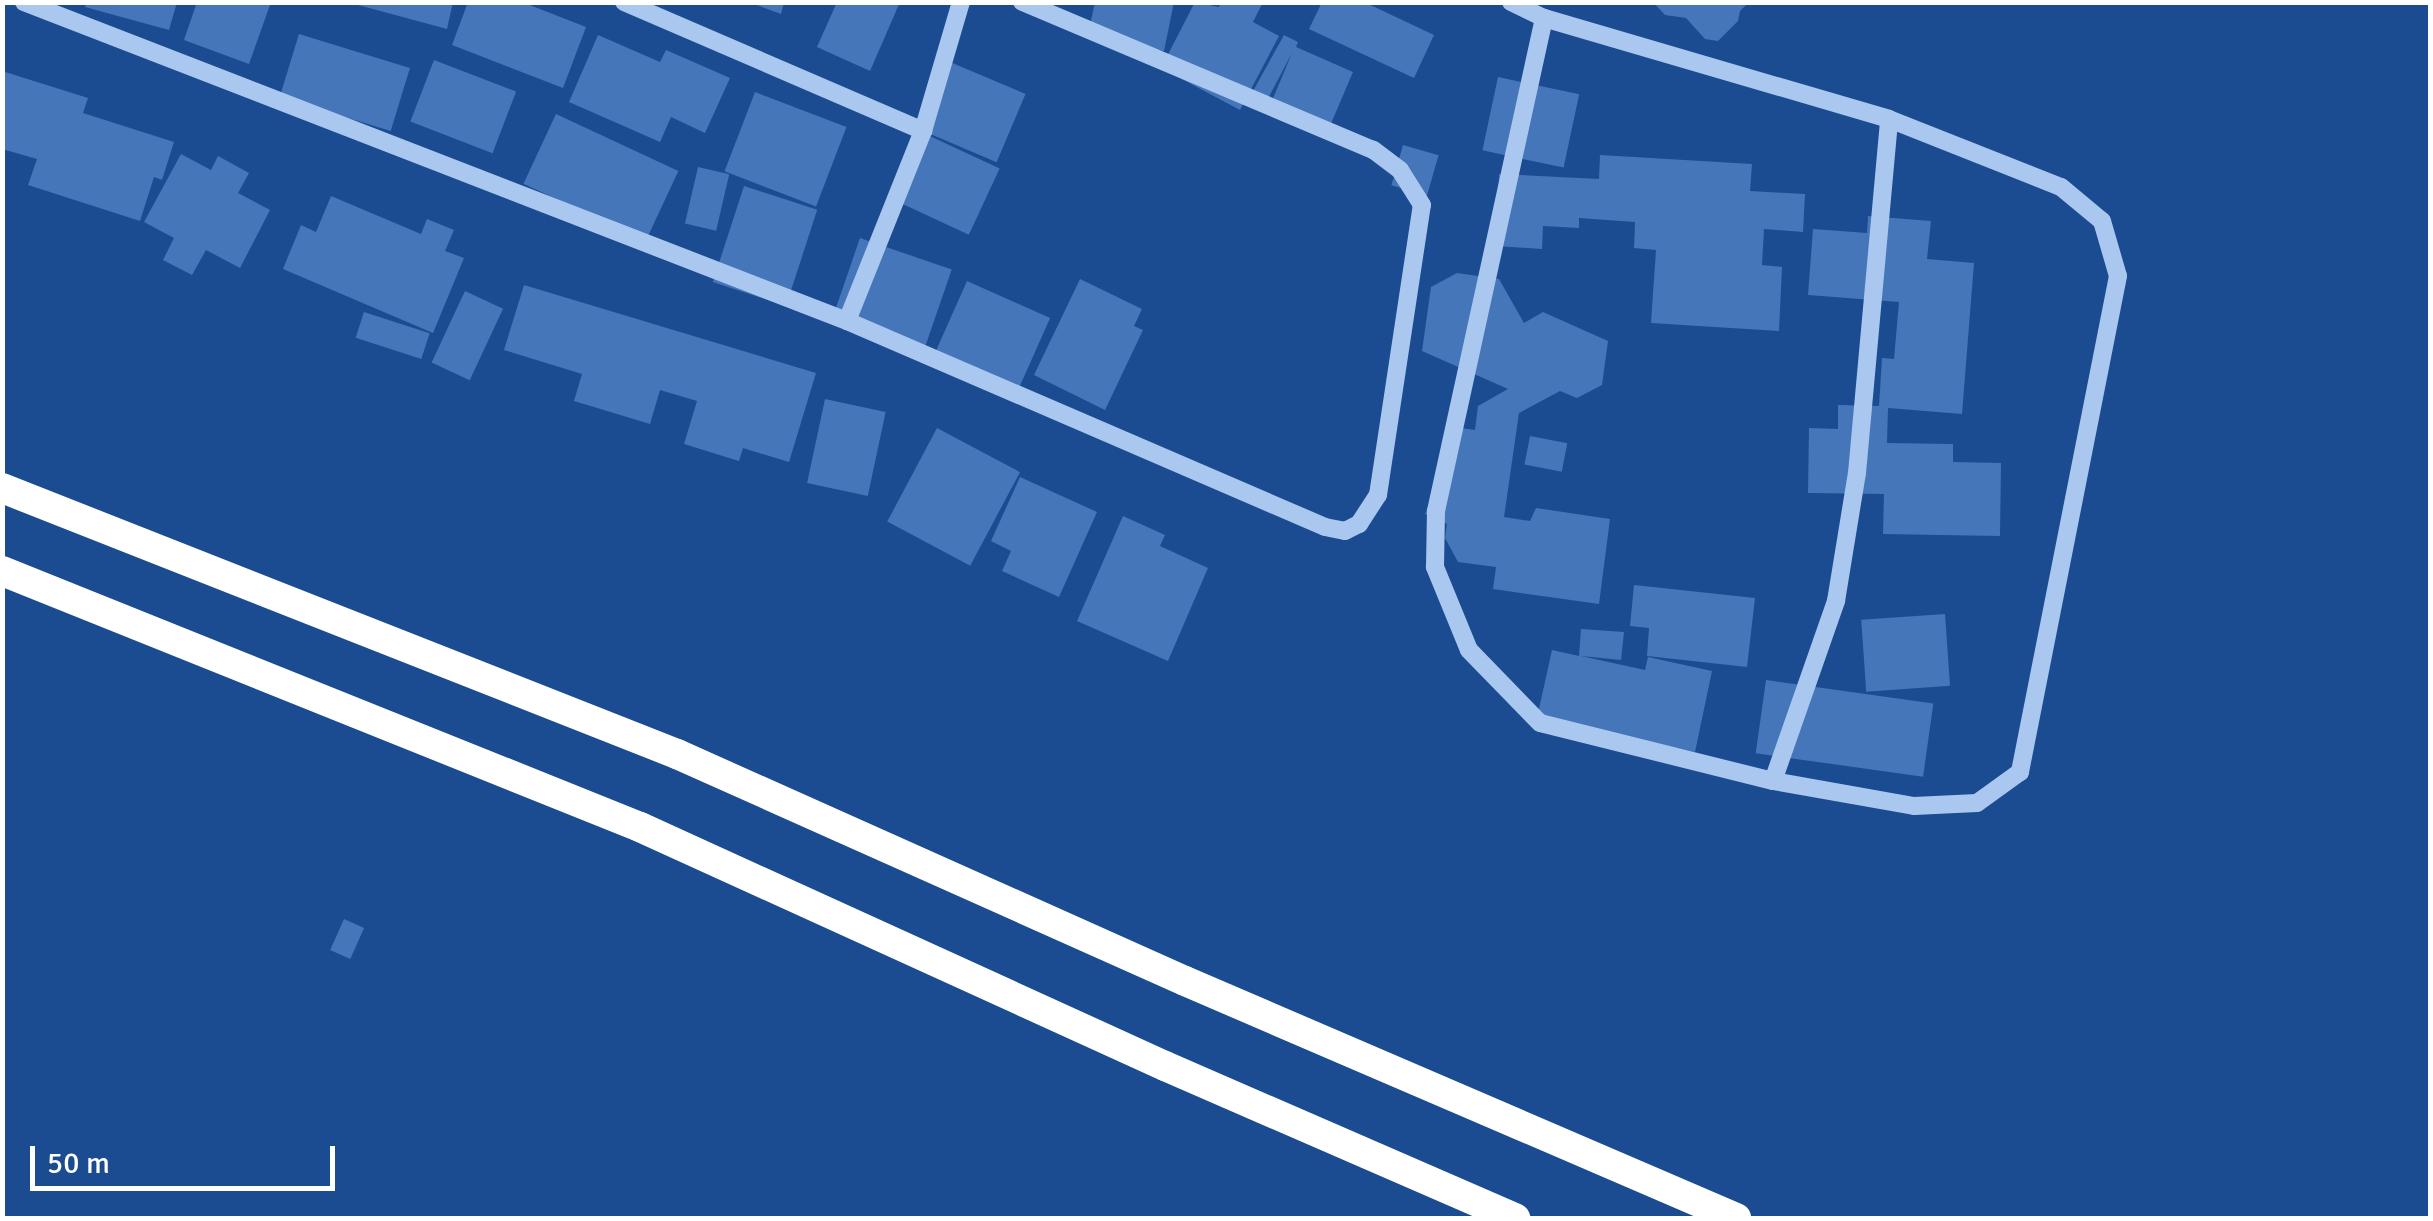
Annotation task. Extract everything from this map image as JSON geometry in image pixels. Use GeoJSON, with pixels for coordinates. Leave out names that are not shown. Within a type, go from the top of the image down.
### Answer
{"type":"FeatureCollection","features":[{"type":"Feature","properties":{"kind":"highway"},"geometry":{"type":"LineString","coordinates":[[2,488],[677,754],[1185,981],[1736,1218]]}},
{"type":"Feature","properties":{"kind":"highway"},"geometry":{"type":"LineString","coordinates":[[2,571],[640,827],[1166,1066],[1515,1218]]}},
{"type":"Feature","properties":{"kind":"street"},"geometry":{"type":"LineString","coordinates":[[24,2],[847,321],[1325,527],[1344,531],[1370,513],[1378,495],[1422,204],[1400,170],[1373,150],[1022,2]]}},
{"type":"Feature","properties":{"kind":"street"},"geometry":{"type":"LineString","coordinates":[[624,2],[923,130]]}},
{"type":"Feature","properties":{"kind":"street"},"geometry":{"type":"LineString","coordinates":[[847,321],[923,130],[961,2]]}},
{"type":"Feature","properties":{"kind":"street"},"geometry":{"type":"LineString","coordinates":[[1510,2],[1544,18],[1889,119],[2061,187],[2102,221],[2118,276],[2020,772],[1977,803],[1914,806],[1773,781],[1540,724],[1469,650],[1435,567],[1436,511],[1544,18]]}},
{"type":"Feature","properties":{"kind":"street"},"geometry":{"type":"LineString","coordinates":[[1773,781],[1836,601],[1857,473],[1889,119]]}},
{"type":"Feature","properties":{"kind":"building"},"geometry":{"type":"Polygon","coordinates":[[[87,2],[177,2],[169,30],[85,7],[87,2]]]}},
{"type":"Feature","properties":{"kind":"building"},"geometry":{"type":"Polygon","coordinates":[[[197,2],[271,2],[249,64],[184,40],[197,2]]]}},
{"type":"Feature","properties":{"kind":"building"},"geometry":{"type":"Polygon","coordinates":[[[347,2],[453,2],[447,29],[347,2]]]}},
{"type":"Feature","properties":{"kind":"building"},"geometry":{"type":"Polygon","coordinates":[[[468,2],[522,2],[586,27],[563,88],[452,45],[468,2]]]}},
{"type":"Feature","properties":{"kind":"building"},"geometry":{"type":"Polygon","coordinates":[[[749,2],[784,2],[781,14],[749,2]]]}},
{"type":"Feature","properties":{"kind":"building"},"geometry":{"type":"Polygon","coordinates":[[[837,2],[900,2],[870,71],[817,47],[837,2]]]}},
{"type":"Feature","properties":{"kind":"building"},"geometry":{"type":"Polygon","coordinates":[[[1095,2],[1174,2],[1164,51],[1088,35],[1095,2]]]}},
{"type":"Feature","properties":{"kind":"building"},"geometry":{"type":"Polygon","coordinates":[[[1195,2],[1219,7],[1221,2],[1263,2],[1253,22],[1279,36],[1240,110],[1161,68],[1195,2]]]}},
{"type":"Feature","properties":{"kind":"building"},"geometry":{"type":"Polygon","coordinates":[[[1322,2],[1364,2],[1434,35],[1414,78],[1309,29],[1322,2]]]}},
{"type":"Feature","properties":{"kind":"building"},"geometry":{"type":"Polygon","coordinates":[[[1653,2],[1749,2],[1740,11],[1738,21],[1718,41],[1705,39],[1686,18],[1665,15],[1653,2]]]}},
{"type":"Feature","properties":{"kind":"building"},"geometry":{"type":"Polygon","coordinates":[[[299,34],[410,68],[391,131],[280,97],[299,34]]]}},
{"type":"Feature","properties":{"kind":"building"},"geometry":{"type":"Polygon","coordinates":[[[598,35],[660,62],[666,50],[730,78],[705,133],[671,117],[660,142],[569,102],[598,35]]]}},
{"type":"Feature","properties":{"kind":"building"},"geometry":{"type":"Polygon","coordinates":[[[1284,35],[1298,42],[1296,47],[1353,72],[1327,133],[1269,108],[1292,53],[1262,110],[1247,102],[1284,35]]]}},
{"type":"Feature","properties":{"kind":"building"},"geometry":{"type":"Polygon","coordinates":[[[434,60],[516,92],[493,153],[410,122],[434,60]]]}},
{"type":"Feature","properties":{"kind":"building"},"geometry":{"type":"Polygon","coordinates":[[[950,62],[1025,94],[997,162],[921,130],[950,62]]]}},
{"type":"Feature","properties":{"kind":"building"},"geometry":{"type":"Polygon","coordinates":[[[2,71],[88,98],[83,113],[174,142],[162,180],[154,177],[140,221],[28,185],[37,159],[2,149],[2,71]]]}},
{"type":"Feature","properties":{"kind":"building"},"geometry":{"type":"Polygon","coordinates":[[[1498,77],[1579,94],[1564,168],[1482,150],[1498,77]]]}},
{"type":"Feature","properties":{"kind":"building"},"geometry":{"type":"Polygon","coordinates":[[[755,92],[846,127],[816,206],[725,171],[755,92]]]}},
{"type":"Feature","properties":{"kind":"building"},"geometry":{"type":"Polygon","coordinates":[[[556,114],[678,171],[646,241],[523,184],[556,114]]]}},
{"type":"Feature","properties":{"kind":"building"},"geometry":{"type":"Polygon","coordinates":[[[919,131],[1000,169],[969,235],[888,197],[919,131]]]}},
{"type":"Feature","properties":{"kind":"building"},"geometry":{"type":"Polygon","coordinates":[[[1403,145],[1439,155],[1427,196],[1391,185],[1403,145]]]}},
{"type":"Feature","properties":{"kind":"building"},"geometry":{"type":"Polygon","coordinates":[[[181,154],[211,170],[218,156],[249,173],[238,193],[270,210],[240,268],[206,250],[192,275],[163,260],[174,238],[144,222],[181,154]]]}},
{"type":"Feature","properties":{"kind":"building"},"geometry":{"type":"Polygon","coordinates":[[[1600,155],[1752,164],[1750,191],[1805,194],[1803,232],[1764,229],[1762,265],[1782,267],[1779,331],[1651,323],[1656,250],[1634,248],[1635,222],[1579,218],[1579,228],[1543,226],[1542,249],[1496,246],[1499,174],[1599,179],[1600,155]]]}},
{"type":"Feature","properties":{"kind":"building"},"geometry":{"type":"Polygon","coordinates":[[[698,167],[729,174],[716,231],[685,224],[698,167]]]}},
{"type":"Feature","properties":{"kind":"building"},"geometry":{"type":"Polygon","coordinates":[[[744,186],[817,210],[786,306],[713,282],[744,186]]]}},
{"type":"Feature","properties":{"kind":"building"},"geometry":{"type":"Polygon","coordinates":[[[331,196],[421,234],[427,219],[454,230],[445,251],[464,258],[433,333],[283,269],[301,225],[316,232],[331,196]]]}},
{"type":"Feature","properties":{"kind":"building"},"geometry":{"type":"Polygon","coordinates":[[[1868,216],[1931,221],[1927,259],[1974,263],[1962,414],[1888,408],[1887,443],[1953,444],[1953,462],[2001,463],[2000,536],[1883,534],[1884,494],[1808,493],[1809,428],[1838,429],[1838,405],[1879,406],[1882,358],[1894,359],[1899,302],[1808,295],[1813,229],[1867,233],[1868,216]]]}},
{"type":"Feature","properties":{"kind":"building"},"geometry":{"type":"Polygon","coordinates":[[[860,238],[952,270],[923,353],[831,321],[860,238]]]}},
{"type":"Feature","properties":{"kind":"building"},"geometry":{"type":"Polygon","coordinates":[[[1457,273],[1499,279],[1524,323],[1543,312],[1608,341],[1602,385],[1577,398],[1560,391],[1519,413],[1504,517],[1530,521],[1536,508],[1610,519],[1599,604],[1493,589],[1496,567],[1458,562],[1445,538],[1447,524],[1425,514],[1440,479],[1448,426],[1475,430],[1478,406],[1508,389],[1422,351],[1431,287],[1457,273]]]}},
{"type":"Feature","properties":{"kind":"building"},"geometry":{"type":"Polygon","coordinates":[[[1080,279],[1142,309],[1134,326],[1143,330],[1105,410],[1034,375],[1080,279]]]}},
{"type":"Feature","properties":{"kind":"building"},"geometry":{"type":"Polygon","coordinates":[[[967,281],[1050,318],[1018,390],[935,353],[967,281]]]}},
{"type":"Feature","properties":{"kind":"building"},"geometry":{"type":"Polygon","coordinates":[[[524,285],[816,373],[789,462],[743,448],[739,461],[684,444],[697,401],[660,390],[650,424],[574,401],[582,374],[504,350],[524,285]]]}},
{"type":"Feature","properties":{"kind":"building"},"geometry":{"type":"Polygon","coordinates":[[[465,291],[503,309],[470,380],[432,363],[465,291]]]}},
{"type":"Feature","properties":{"kind":"building"},"geometry":{"type":"Polygon","coordinates":[[[364,312],[430,333],[421,359],[356,338],[364,312]]]}},
{"type":"Feature","properties":{"kind":"building"},"geometry":{"type":"Polygon","coordinates":[[[825,399],[886,412],[868,496],[807,483],[825,399]]]}},
{"type":"Feature","properties":{"kind":"building"},"geometry":{"type":"Polygon","coordinates":[[[937,428],[1020,472],[970,566],[887,522],[937,428]]]}},
{"type":"Feature","properties":{"kind":"building"},"geometry":{"type":"Polygon","coordinates":[[[1530,436],[1567,443],[1562,472],[1524,464],[1530,436]]]}},
{"type":"Feature","properties":{"kind":"building"},"geometry":{"type":"Polygon","coordinates":[[[1020,477],[1097,512],[1059,597],[1002,571],[1011,551],[991,541],[1020,477]]]}},
{"type":"Feature","properties":{"kind":"building"},"geometry":{"type":"Polygon","coordinates":[[[1123,516],[1165,535],[1160,546],[1208,568],[1168,661],[1077,621],[1123,516]]]}},
{"type":"Feature","properties":{"kind":"building"},"geometry":{"type":"Polygon","coordinates":[[[1634,585],[1755,598],[1747,667],[1647,656],[1649,628],[1630,626],[1634,585]]]}},
{"type":"Feature","properties":{"kind":"building"},"geometry":{"type":"Polygon","coordinates":[[[1945,614],[1950,686],[1866,692],[1861,620],[1945,614]]]}},
{"type":"Feature","properties":{"kind":"building"},"geometry":{"type":"Polygon","coordinates":[[[1581,629],[1624,632],[1621,660],[1581,656],[1645,670],[1648,657],[1712,671],[1695,752],[1537,718],[1552,650],[1579,656],[1581,629]]]}},
{"type":"Feature","properties":{"kind":"building"},"geometry":{"type":"Polygon","coordinates":[[[1766,680],[1933,704],[1923,777],[1756,753],[1766,680]]]}},
{"type":"Feature","properties":{"kind":"building"},"geometry":{"type":"Polygon","coordinates":[[[344,919],[364,928],[350,959],[330,950],[344,919]]]}}]}
